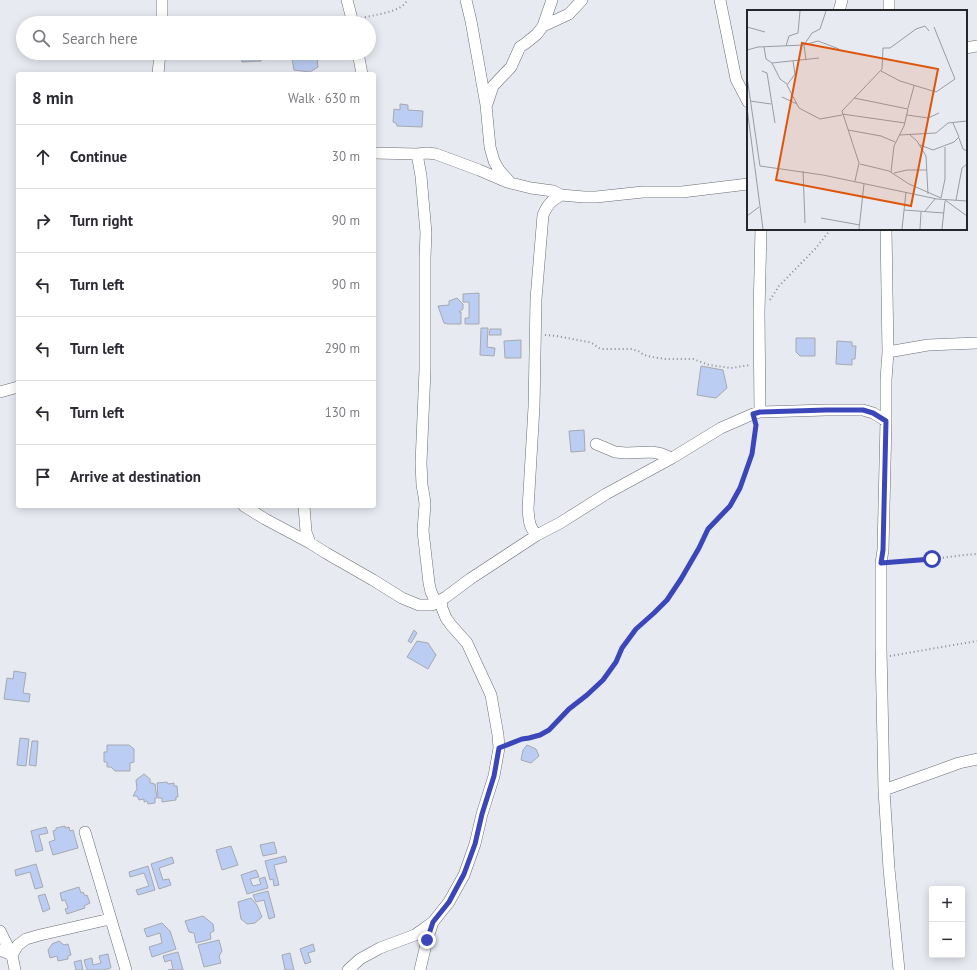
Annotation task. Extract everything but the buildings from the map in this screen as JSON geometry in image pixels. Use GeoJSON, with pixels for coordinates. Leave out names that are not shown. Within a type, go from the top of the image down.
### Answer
{"type":"FeatureCollection","features":[{"type":"Feature","properties":{"kind":"street"},"geometry":{"type":"LineString","coordinates":[[162,0],[162,16]]}},
{"type":"Feature","properties":{"kind":"street"},"geometry":{"type":"LineString","coordinates":[[347,0],[351,16]]}},
{"type":"Feature","properties":{"kind":"street"},"geometry":{"type":"LineString","coordinates":[[466,0],[486,105],[490,147],[499,170],[511,183]]}},
{"type":"Feature","properties":{"kind":"street"},"geometry":{"type":"LineString","coordinates":[[486,105],[493,86],[511,67],[520,47],[537,34],[543,26],[552,0]]}},
{"type":"Feature","properties":{"kind":"street"},"geometry":{"type":"LineString","coordinates":[[543,26],[569,14],[582,0]]}},
{"type":"Feature","properties":{"kind":"street"},"geometry":{"type":"LineString","coordinates":[[720,0],[736,79],[747,100]]}},
{"type":"Feature","properties":{"kind":"street"},"geometry":{"type":"LineString","coordinates":[[839,10],[842,0]]}},
{"type":"Feature","properties":{"kind":"street"},"geometry":{"type":"LineString","coordinates":[[888,10],[889,0]]}},
{"type":"Feature","properties":{"kind":"street"},"geometry":{"type":"LineString","coordinates":[[967,48],[977,46]]}},
{"type":"Feature","properties":{"kind":"street"},"geometry":{"type":"LineString","coordinates":[[158,72],[159,60]]}},
{"type":"Feature","properties":{"kind":"street"},"geometry":{"type":"LineString","coordinates":[[359,60],[362,72]]}},
{"type":"Feature","properties":{"kind":"street"},"geometry":{"type":"LineString","coordinates":[[376,153],[436,154],[511,183],[553,191],[561,195],[584,197],[643,192],[682,192],[747,184]]}},
{"type":"Feature","properties":{"kind":"street"},"geometry":{"type":"LineString","coordinates":[[348,970],[360,959],[380,948],[415,935],[433,922],[449,902],[464,874],[475,844],[482,814],[494,776],[499,748],[491,695],[467,643],[446,618],[440,601],[434,598],[431,592],[429,583],[423,531],[425,504],[421,468],[425,370],[426,233],[421,176],[417,154]]}},
{"type":"Feature","properties":{"kind":"street"},"geometry":{"type":"LineString","coordinates":[[537,536],[530,528],[528,509],[533,415],[536,299],[543,216],[547,206],[561,195]]}},
{"type":"Feature","properties":{"kind":"street"},"geometry":{"type":"LineString","coordinates":[[757,413],[760,363],[759,313],[761,230]]}},
{"type":"Feature","properties":{"kind":"street"},"geometry":{"type":"LineString","coordinates":[[886,230],[888,352],[886,380],[883,550],[881,563],[881,658],[884,790],[889,869],[899,970]]}},
{"type":"Feature","properties":{"kind":"street"},"geometry":{"type":"LineString","coordinates":[[888,352],[928,345],[977,343]]}},
{"type":"Feature","properties":{"kind":"street"},"geometry":{"type":"LineString","coordinates":[[0,392],[16,388]]}},
{"type":"Feature","properties":{"kind":"street"},"geometry":{"type":"LineString","coordinates":[[247,508],[310,543],[402,598],[419,605],[432,605],[537,536],[606,494],[672,458],[721,428],[757,413],[863,410],[873,413],[886,421]]}},
{"type":"Feature","properties":{"kind":"street"},"geometry":{"type":"LineString","coordinates":[[596,444],[615,452],[652,452],[672,458]]}},
{"type":"Feature","properties":{"kind":"street"},"geometry":{"type":"LineString","coordinates":[[304,508],[306,532],[310,543]]}},
{"type":"Feature","properties":{"kind":"street"},"geometry":{"type":"LineString","coordinates":[[884,790],[959,763],[977,759]]}},
{"type":"Feature","properties":{"kind":"street"},"geometry":{"type":"LineString","coordinates":[[85,832],[126,970]]}},
{"type":"Feature","properties":{"kind":"street"},"geometry":{"type":"LineString","coordinates":[[12,955],[18,946],[26,939],[110,918]]}},
{"type":"Feature","properties":{"kind":"street"},"geometry":{"type":"LineString","coordinates":[[420,970],[433,922]]}},
{"type":"Feature","properties":{"kind":"street"},"geometry":{"type":"LineString","coordinates":[[0,931],[12,955],[15,970]]}},
{"type":"Feature","properties":{"kind":"street"},"geometry":{"type":"LineString","coordinates":[[0,950],[12,955]]}},
{"type":"Feature","properties":{"kind":"path"},"geometry":{"type":"LineString","coordinates":[[373,16],[403,6],[407,0]]}},
{"type":"Feature","properties":{"kind":"path"},"geometry":{"type":"LineString","coordinates":[[759,313],[772,298],[779,286],[815,250],[831,230]]}},
{"type":"Feature","properties":{"kind":"path"},"geometry":{"type":"LineString","coordinates":[[536,334],[557,336],[588,342],[602,350],[631,349],[652,357],[665,359],[693,359],[709,365],[731,368],[760,363]]}},
{"type":"Feature","properties":{"kind":"path"},"geometry":{"type":"LineString","coordinates":[[499,748],[522,739],[540,735],[549,730],[569,709],[603,680],[616,662],[622,648],[636,629],[667,600],[699,548],[708,529],[730,506],[740,488],[752,454],[757,413]]}},
{"type":"Feature","properties":{"kind":"path"},"geometry":{"type":"LineString","coordinates":[[881,563],[932,559],[964,554],[977,554]]}},
{"type":"Feature","properties":{"kind":"path"},"geometry":{"type":"LineString","coordinates":[[881,658],[977,641]]}},
{"type":"Feature","properties":{"kind":"route"},"geometry":{"type":"LineString","coordinates":[[427,940],[433,922],[449,902],[464,874],[475,844],[482,814],[494,776],[499,748],[522,739],[540,735],[549,730],[569,709],[603,680],[616,662],[622,648],[636,629],[667,600],[699,548],[708,529],[730,506],[740,488],[752,454],[756,425],[753,414],[760,412],[863,410],[873,413],[886,421],[883,550],[881,563],[932,559]]}}]}
